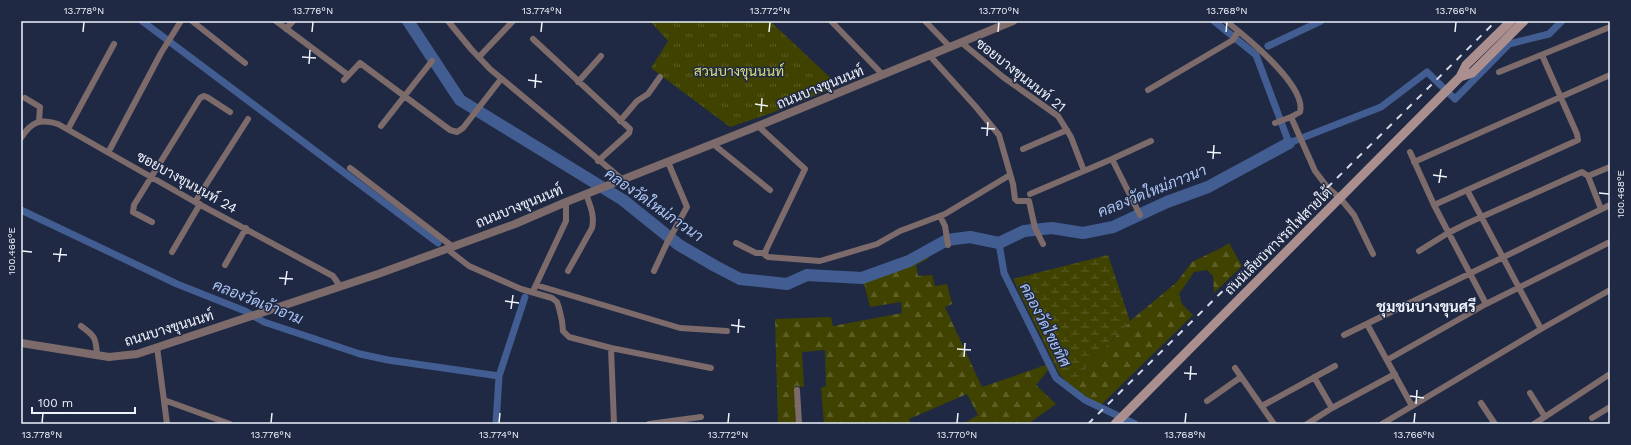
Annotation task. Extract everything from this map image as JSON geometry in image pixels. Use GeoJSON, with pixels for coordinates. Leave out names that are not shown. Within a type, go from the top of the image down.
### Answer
{"type":"FeatureCollection","features":[{"type":"Feature","properties":{"kind":"main road"},"geometry":{"type":"LineString","coordinates":[[1469,69],[1511,21]]}},
{"type":"Feature","properties":{"kind":"main road"},"geometry":{"type":"LineString","coordinates":[[1469,69],[1524,21]]}},
{"type":"Feature","properties":{"kind":"main road","name":"ถนนเลียบทางรถไฟสายใต้"},"geometry":{"type":"LineString","coordinates":[[1115,424],[1469,69]]}},
{"type":"Feature","properties":{"kind":"street"},"geometry":{"type":"LineString","coordinates":[[109,152],[164,47],[181,21]]}},
{"type":"Feature","properties":{"kind":"street"},"geometry":{"type":"LineString","coordinates":[[192,21],[245,63]]}},
{"type":"Feature","properties":{"kind":"street"},"geometry":{"type":"LineString","coordinates":[[276,21],[346,77],[360,63],[450,130],[457,132],[463,128],[501,79]]}},
{"type":"Feature","properties":{"kind":"street"},"geometry":{"type":"LineString","coordinates":[[286,29],[293,21]]}},
{"type":"Feature","properties":{"kind":"street"},"geometry":{"type":"LineString","coordinates":[[448,21],[479,57],[501,79],[598,161],[623,180]]}},
{"type":"Feature","properties":{"kind":"street"},"geometry":{"type":"LineString","coordinates":[[479,57],[513,21]]}},
{"type":"Feature","properties":{"kind":"street"},"geometry":{"type":"LineString","coordinates":[[831,21],[883,75]]}},
{"type":"Feature","properties":{"kind":"street"},"geometry":{"type":"LineString","coordinates":[[925,21],[950,47]]}},
{"type":"Feature","properties":{"kind":"street","name":"ถนนบางขุนนนท์"},"geometry":{"type":"LineString","coordinates":[[21,343],[118,357],[137,354],[340,286],[515,224],[1013,21]]}},
{"type":"Feature","properties":{"kind":"street"},"geometry":{"type":"LineString","coordinates":[[1226,21],[1250,40],[1289,80],[1296,92],[1301,110],[1300,112],[1292,117],[1279,121]]}},
{"type":"Feature","properties":{"kind":"street"},"geometry":{"type":"LineString","coordinates":[[1499,72],[1610,27]]}},
{"type":"Feature","properties":{"kind":"street"},"geometry":{"type":"LineString","coordinates":[[1148,90],[1232,40],[1238,31]]}},
{"type":"Feature","properties":{"kind":"street"},"geometry":{"type":"LineString","coordinates":[[533,39],[630,129],[629,133],[598,161]]}},
{"type":"Feature","properties":{"kind":"street","name":"ซอยบางขุนนนท์ 21"},"geometry":{"type":"LineString","coordinates":[[962,43],[1003,76],[1058,116],[1067,130],[1084,171]]}},
{"type":"Feature","properties":{"kind":"street"},"geometry":{"type":"LineString","coordinates":[[68,129],[114,44]]}},
{"type":"Feature","properties":{"kind":"street"},"geometry":{"type":"LineString","coordinates":[[1434,205],[1575,142],[1578,137],[1577,134],[1542,55]]}},
{"type":"Feature","properties":{"kind":"street"},"geometry":{"type":"LineString","coordinates":[[578,82],[601,56]]}},
{"type":"Feature","properties":{"kind":"street"},"geometry":{"type":"LineString","coordinates":[[930,56],[998,134],[1013,184],[1015,199],[1017,201],[1028,201],[1033,224],[1043,244]]}},
{"type":"Feature","properties":{"kind":"street"},"geometry":{"type":"LineString","coordinates":[[381,126],[432,61]]}},
{"type":"Feature","properties":{"kind":"street"},"geometry":{"type":"LineString","coordinates":[[1414,162],[1610,75]]}},
{"type":"Feature","properties":{"kind":"street"},"geometry":{"type":"LineString","coordinates":[[620,121],[637,101],[648,94],[660,77]]}},
{"type":"Feature","properties":{"kind":"street"},"geometry":{"type":"LineString","coordinates":[[152,222],[136,214],[133,209],[151,176],[202,97],[207,97],[230,112]]}},
{"type":"Feature","properties":{"kind":"street"},"geometry":{"type":"LineString","coordinates":[[22,135],[34,123],[39,121],[40,107],[25,98]]}},
{"type":"Feature","properties":{"kind":"street"},"geometry":{"type":"LineString","coordinates":[[1292,117],[1300,139],[1315,171],[1328,188],[1340,198],[1354,215],[1374,254]]}},
{"type":"Feature","properties":{"kind":"street"},"geometry":{"type":"LineString","coordinates":[[172,252],[198,203],[248,119]]}},
{"type":"Feature","properties":{"kind":"street","name":"ซอยบางขุนนนท์ 24"},"geometry":{"type":"LineString","coordinates":[[39,121],[51,121],[68,129],[198,203],[333,276],[340,286]]}},
{"type":"Feature","properties":{"kind":"street"},"geometry":{"type":"LineString","coordinates":[[758,126],[805,169],[765,253]]}},
{"type":"Feature","properties":{"kind":"street"},"geometry":{"type":"LineString","coordinates":[[1023,149],[1067,130]]}},
{"type":"Feature","properties":{"kind":"street"},"geometry":{"type":"LineString","coordinates":[[1030,194],[1151,141]]}},
{"type":"Feature","properties":{"kind":"street"},"geometry":{"type":"LineString","coordinates":[[713,144],[770,190]]}},
{"type":"Feature","properties":{"kind":"street"},"geometry":{"type":"LineString","coordinates":[[1410,152],[1434,205],[1486,304]]}},
{"type":"Feature","properties":{"kind":"street"},"geometry":{"type":"LineString","coordinates":[[1112,159],[1140,214]]}},
{"type":"Feature","properties":{"kind":"street"},"geometry":{"type":"LineString","coordinates":[[654,271],[667,243],[688,207],[668,162]]}},
{"type":"Feature","properties":{"kind":"street"},"geometry":{"type":"LineString","coordinates":[[1588,176],[1610,167]]}},
{"type":"Feature","properties":{"kind":"street"},"geometry":{"type":"LineString","coordinates":[[350,168],[450,248],[469,266],[521,289],[552,298],[557,302],[563,331],[568,337],[611,348],[711,368]]}},
{"type":"Feature","properties":{"kind":"street"},"geometry":{"type":"LineString","coordinates":[[1419,251],[1448,233],[1579,173],[1584,172],[1588,176],[1601,209]]}},
{"type":"Feature","properties":{"kind":"street"},"geometry":{"type":"LineString","coordinates":[[736,243],[756,253],[765,253],[768,257],[820,261],[877,244],[900,231],[940,216],[1010,175]]}},
{"type":"Feature","properties":{"kind":"street"},"geometry":{"type":"LineString","coordinates":[[1467,190],[1541,329]]}},
{"type":"Feature","properties":{"kind":"street"},"geometry":{"type":"LineString","coordinates":[[568,271],[594,222],[592,210],[586,194]]}},
{"type":"Feature","properties":{"kind":"street"},"geometry":{"type":"LineString","coordinates":[[530,292],[536,285],[566,221],[566,202]]}},
{"type":"Feature","properties":{"kind":"street"},"geometry":{"type":"LineString","coordinates":[[1344,335],[1469,272],[1610,204]]}},
{"type":"Feature","properties":{"kind":"street"},"geometry":{"type":"LineString","coordinates":[[940,216],[945,226],[948,245]]}},
{"type":"Feature","properties":{"kind":"street"},"geometry":{"type":"LineString","coordinates":[[225,265],[246,228]]}},
{"type":"Feature","properties":{"kind":"street"},"geometry":{"type":"LineString","coordinates":[[1387,360],[1518,287],[1610,242]]}},
{"type":"Feature","properties":{"kind":"street"},"geometry":{"type":"LineString","coordinates":[[536,285],[680,328],[727,330]]}},
{"type":"Feature","properties":{"kind":"street"},"geometry":{"type":"LineString","coordinates":[[1382,424],[1541,329],[1610,290]]}},
{"type":"Feature","properties":{"kind":"street"},"geometry":{"type":"LineString","coordinates":[[1367,324],[1412,406]]}},
{"type":"Feature","properties":{"kind":"street"},"geometry":{"type":"LineString","coordinates":[[81,326],[94,336],[97,342],[97,355]]}},
{"type":"Feature","properties":{"kind":"street"},"geometry":{"type":"LineString","coordinates":[[157,347],[167,424]]}},
{"type":"Feature","properties":{"kind":"street"},"geometry":{"type":"LineString","coordinates":[[611,348],[614,424]]}},
{"type":"Feature","properties":{"kind":"street"},"geometry":{"type":"LineString","coordinates":[[1262,406],[1335,366]]}},
{"type":"Feature","properties":{"kind":"street"},"geometry":{"type":"LineString","coordinates":[[1235,368],[1274,424]]}},
{"type":"Feature","properties":{"kind":"street"},"geometry":{"type":"LineString","coordinates":[[1307,424],[1332,408],[1395,374]]}},
{"type":"Feature","properties":{"kind":"street"},"geometry":{"type":"LineString","coordinates":[[1534,424],[1610,374]]}},
{"type":"Feature","properties":{"kind":"street"},"geometry":{"type":"LineString","coordinates":[[1207,401],[1241,377]]}},
{"type":"Feature","properties":{"kind":"street"},"geometry":{"type":"LineString","coordinates":[[1314,378],[1332,408]]}},
{"type":"Feature","properties":{"kind":"street"},"geometry":{"type":"LineString","coordinates":[[797,390],[799,424]]}},
{"type":"Feature","properties":{"kind":"street"},"geometry":{"type":"LineString","coordinates":[[1530,393],[1545,417]]}},
{"type":"Feature","properties":{"kind":"street"},"geometry":{"type":"LineString","coordinates":[[164,400],[230,424]]}},
{"type":"Feature","properties":{"kind":"street"},"geometry":{"type":"LineString","coordinates":[[1481,403],[1495,424]]}},
{"type":"Feature","properties":{"kind":"street"},"geometry":{"type":"LineString","coordinates":[[1592,418],[1610,407]]}},
{"type":"Feature","properties":{"kind":"street"},"geometry":{"type":"LineString","coordinates":[[649,424],[701,417]]}},
{"type":"Feature","properties":{"kind":"green space","name":"สวนบางขุนนนท์"},"geometry":{"type":"Polygon","coordinates":[[[650,21],[770,21],[839,86],[774,112],[730,127],[651,68],[668,41],[650,21]]]}},
{"type":"Feature","properties":{"kind":"green space"},"geometry":{"type":"Polygon","coordinates":[[[1229,243],[1242,266],[1214,293],[1213,276],[1207,270],[1194,272],[1179,294],[1182,304],[1193,315],[1100,406],[1070,385],[1130,321],[1177,282],[1192,262],[1229,243]]]}},
{"type":"Feature","properties":{"kind":"green space"},"geometry":{"type":"Polygon","coordinates":[[[924,250],[928,259],[916,265],[918,276],[932,275],[935,286],[947,284],[952,304],[945,307],[982,387],[1046,365],[1048,370],[1036,385],[1056,404],[1028,424],[963,424],[978,415],[967,394],[909,419],[911,424],[824,424],[821,388],[826,386],[825,350],[802,352],[804,387],[795,386],[796,424],[778,424],[775,319],[831,317],[833,326],[902,313],[901,302],[870,307],[863,279],[924,250]]]}},
{"type":"Feature","properties":{"kind":"green space"},"geometry":{"type":"Polygon","coordinates":[[[1108,255],[1130,321],[1070,385],[1060,375],[1013,279],[1108,255]]]}},
{"type":"Feature","properties":{"kind":"waterway"},"geometry":{"type":"LineString","coordinates":[[142,21],[438,243]]}},
{"type":"Feature","properties":{"kind":"waterway","name":"คลองวัดใหม่ภาวนา"},"geometry":{"type":"LineString","coordinates":[[408,21],[460,100],[623,200],[679,245],[740,279],[787,284],[807,275],[862,278],[909,261],[947,240],[970,237],[999,243],[1024,231],[1052,228],[1083,233],[1113,227],[1167,202],[1208,187],[1289,143]]}},
{"type":"Feature","properties":{"kind":"waterway"},"geometry":{"type":"LineString","coordinates":[[1214,21],[1256,55],[1289,143],[1381,107],[1427,72],[1455,99],[1509,44],[1549,34],[1562,21]]}},
{"type":"Feature","properties":{"kind":"waterway"},"geometry":{"type":"LineString","coordinates":[[1268,46],[1321,21]]}},
{"type":"Feature","properties":{"kind":"waterway","name":"คลองวัดเจ้าอาม"},"geometry":{"type":"LineString","coordinates":[[21,210],[177,284],[245,311],[264,322],[360,354],[388,360],[499,376]]}},
{"type":"Feature","properties":{"kind":"waterway","name":"คลองวัดไชยทิศ"},"geometry":{"type":"LineString","coordinates":[[999,243],[1004,273],[1056,378],[1085,400],[1135,424]]}},
{"type":"Feature","properties":{"kind":"waterway"},"geometry":{"type":"LineString","coordinates":[[496,424],[499,376],[525,297]]}},
{"type":"Feature","properties":{"kind":"railway"},"geometry":{"type":"LineString","coordinates":[[1088,424],[1496,21]]}},
{"type":"Feature","properties":{"kind":"district","name":"ชุมชนบางขุนศรี"},"geometry":{"type":"Point","coordinates":[1426,307]}}]}
